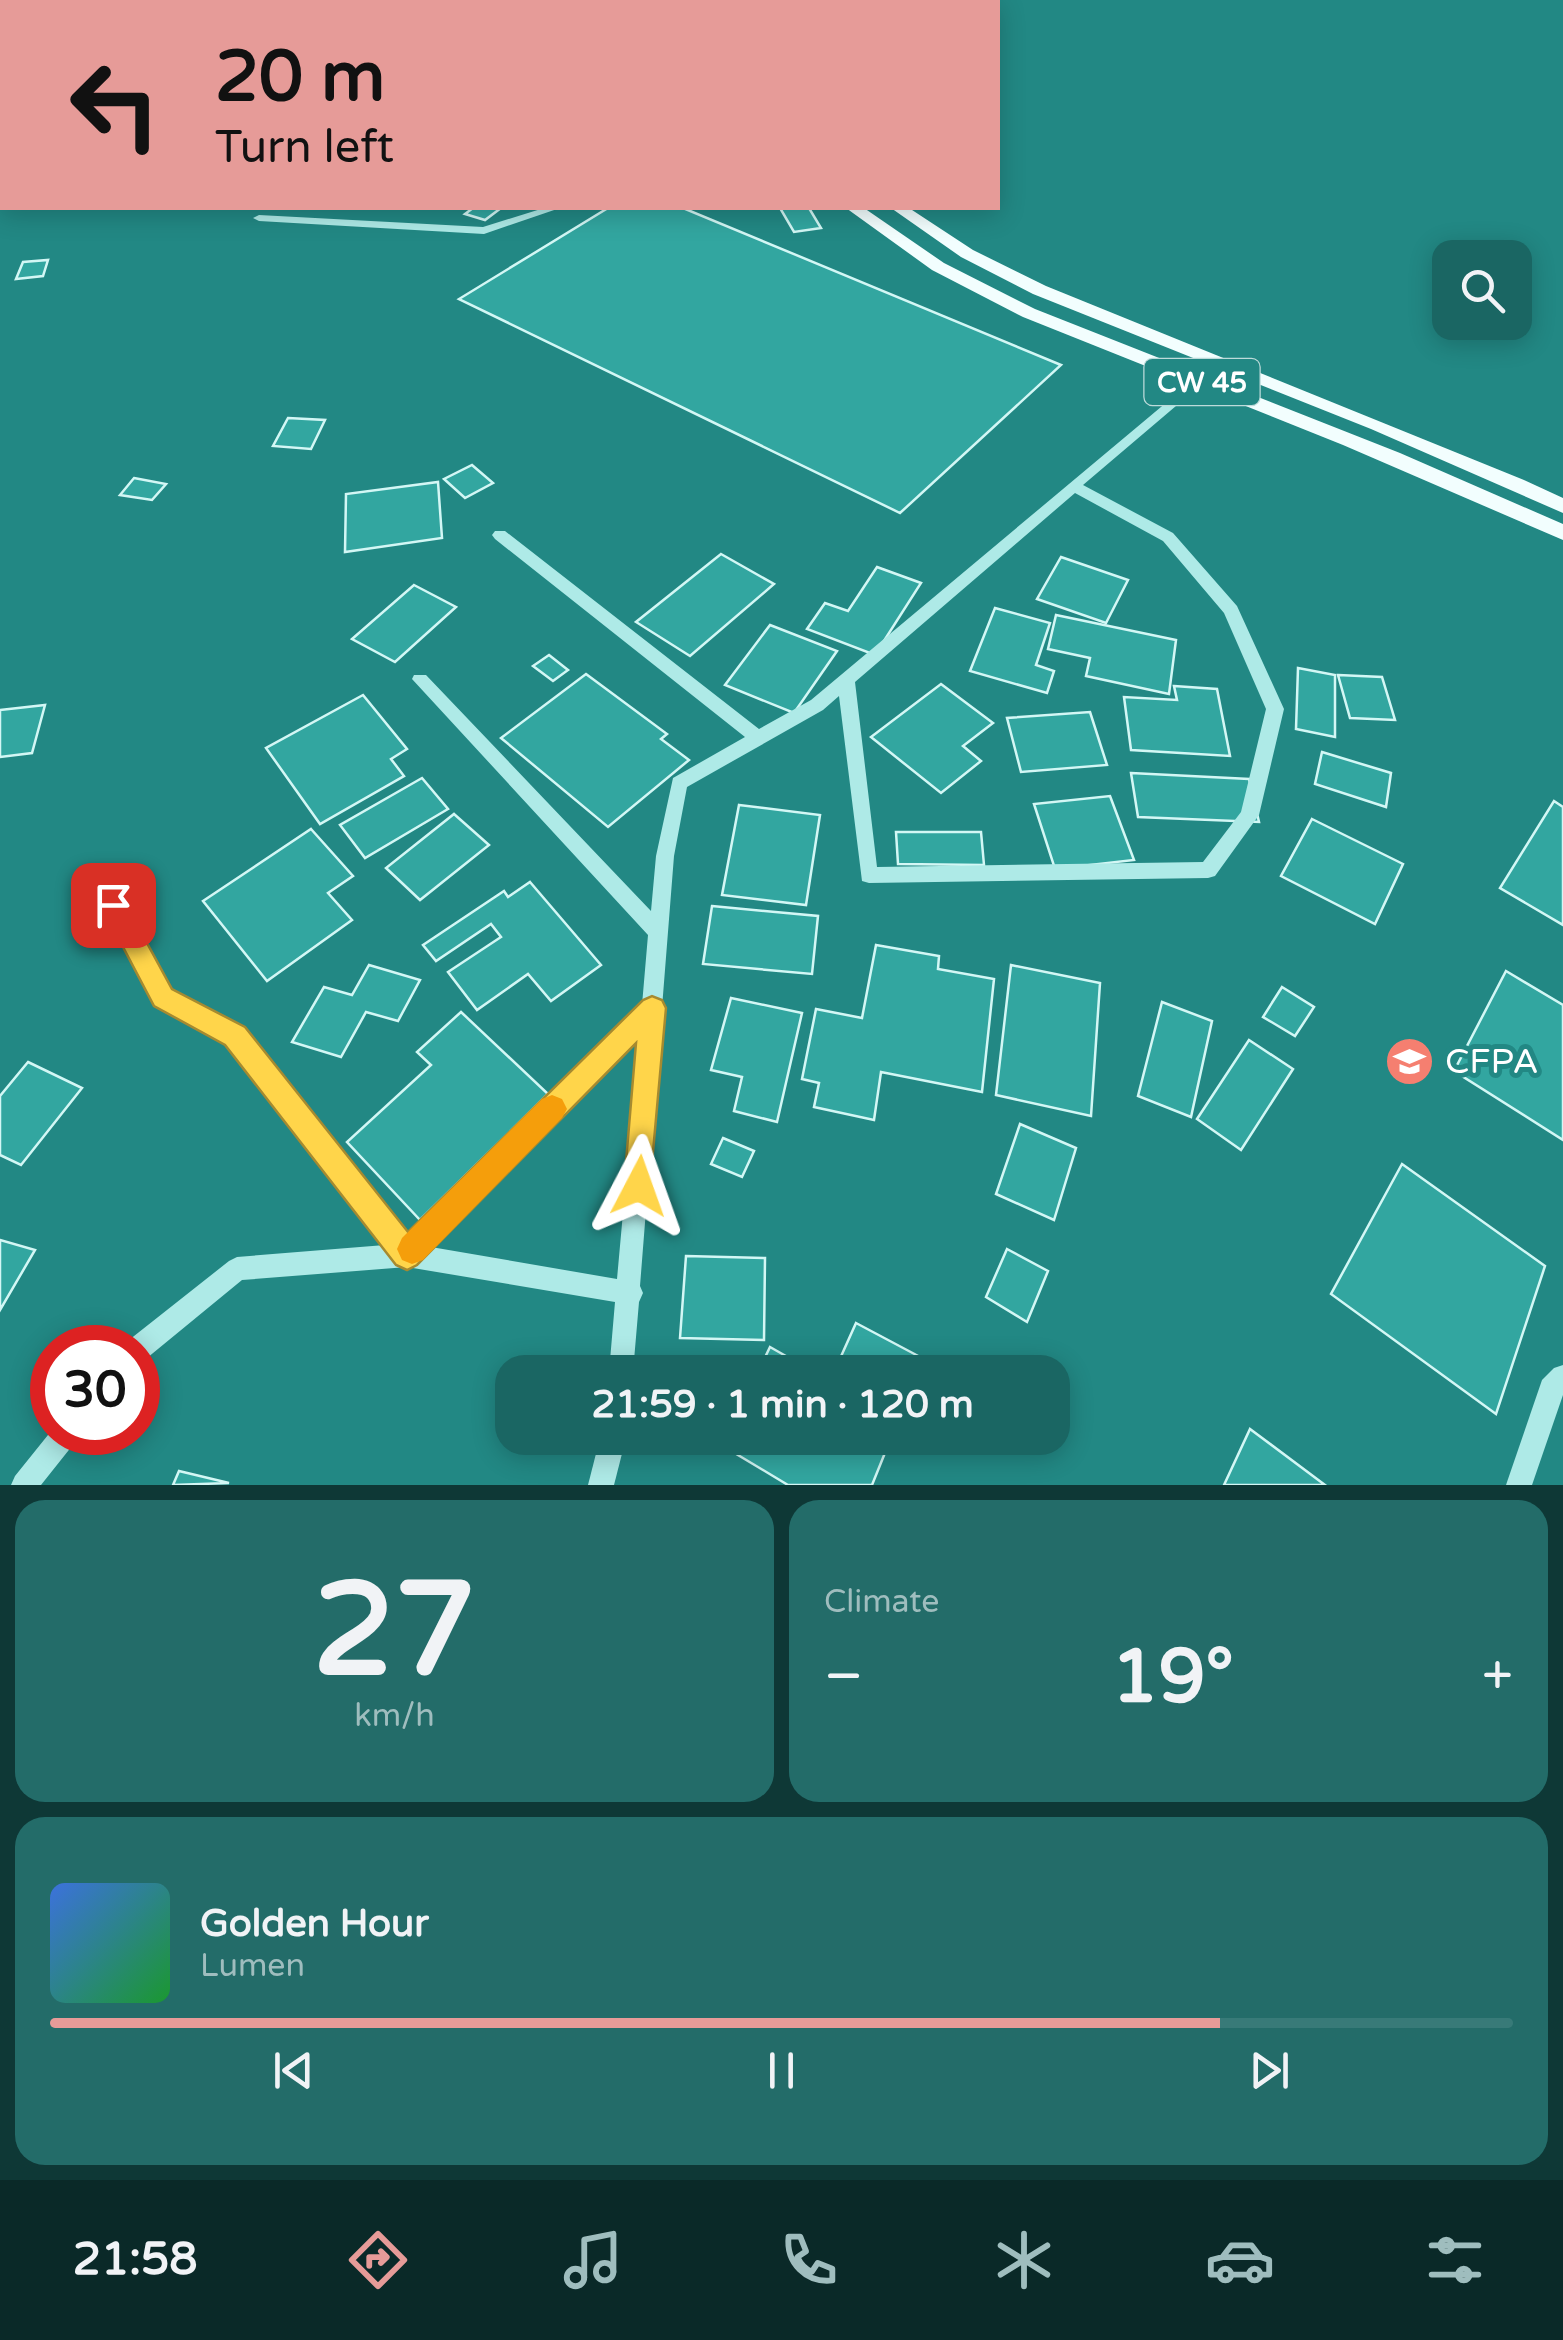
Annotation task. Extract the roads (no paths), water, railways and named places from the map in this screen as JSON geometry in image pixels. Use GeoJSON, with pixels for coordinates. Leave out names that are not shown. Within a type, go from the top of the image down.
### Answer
{"type":"FeatureCollection","features":[{"type":"Feature","properties":{"kind":"main road","name":"CW 45"},"geometry":{"type":"LineString","coordinates":[[857,210],[931,263],[992,296],[1378,450],[1563,533]]}},
{"type":"Feature","properties":{"kind":"main road"},"geometry":{"type":"LineString","coordinates":[[901,210],[970,256],[1028,286],[1389,428],[1563,506]]}},
{"type":"Feature","properties":{"kind":"street"},"geometry":{"type":"LineString","coordinates":[[259,218],[484,231],[548,210]]}},
{"type":"Feature","properties":{"kind":"street"},"geometry":{"type":"LineString","coordinates":[[623,1355],[665,856],[679,784],[817,705],[1198,380]]}},
{"type":"Feature","properties":{"kind":"street"},"geometry":{"type":"LineString","coordinates":[[846,680],[869,875],[1208,870],[1250,815],[1274,709],[1231,610],[1168,537],[1073,486]]}},
{"type":"Feature","properties":{"kind":"street"},"geometry":{"type":"LineString","coordinates":[[500,535],[758,738]]}},
{"type":"Feature","properties":{"kind":"street"},"geometry":{"type":"LineString","coordinates":[[420,678],[658,932]]}},
{"type":"Feature","properties":{"kind":"street"},"geometry":{"type":"LineString","coordinates":[[113,905],[163,998],[235,1036],[407,1255]]}},
{"type":"Feature","properties":{"kind":"street"},"geometry":{"type":"LineString","coordinates":[[407,1255],[652,1008]]}},
{"type":"Feature","properties":{"kind":"street"},"geometry":{"type":"LineString","coordinates":[[160,1330],[236,1269],[407,1255],[631,1292]]}},
{"type":"Feature","properties":{"kind":"street"},"geometry":{"type":"LineString","coordinates":[[1519,1485],[1551,1389],[1563,1378]]}},
{"type":"Feature","properties":{"kind":"street"},"geometry":{"type":"LineString","coordinates":[[24,1485],[48,1455]]}},
{"type":"Feature","properties":{"kind":"street"},"geometry":{"type":"LineString","coordinates":[[602,1485],[609,1455]]}},
{"type":"Feature","properties":{"kind":"place","name":"CFPA"},"geometry":{"type":"Point","coordinates":[1410,1061]}}]}
